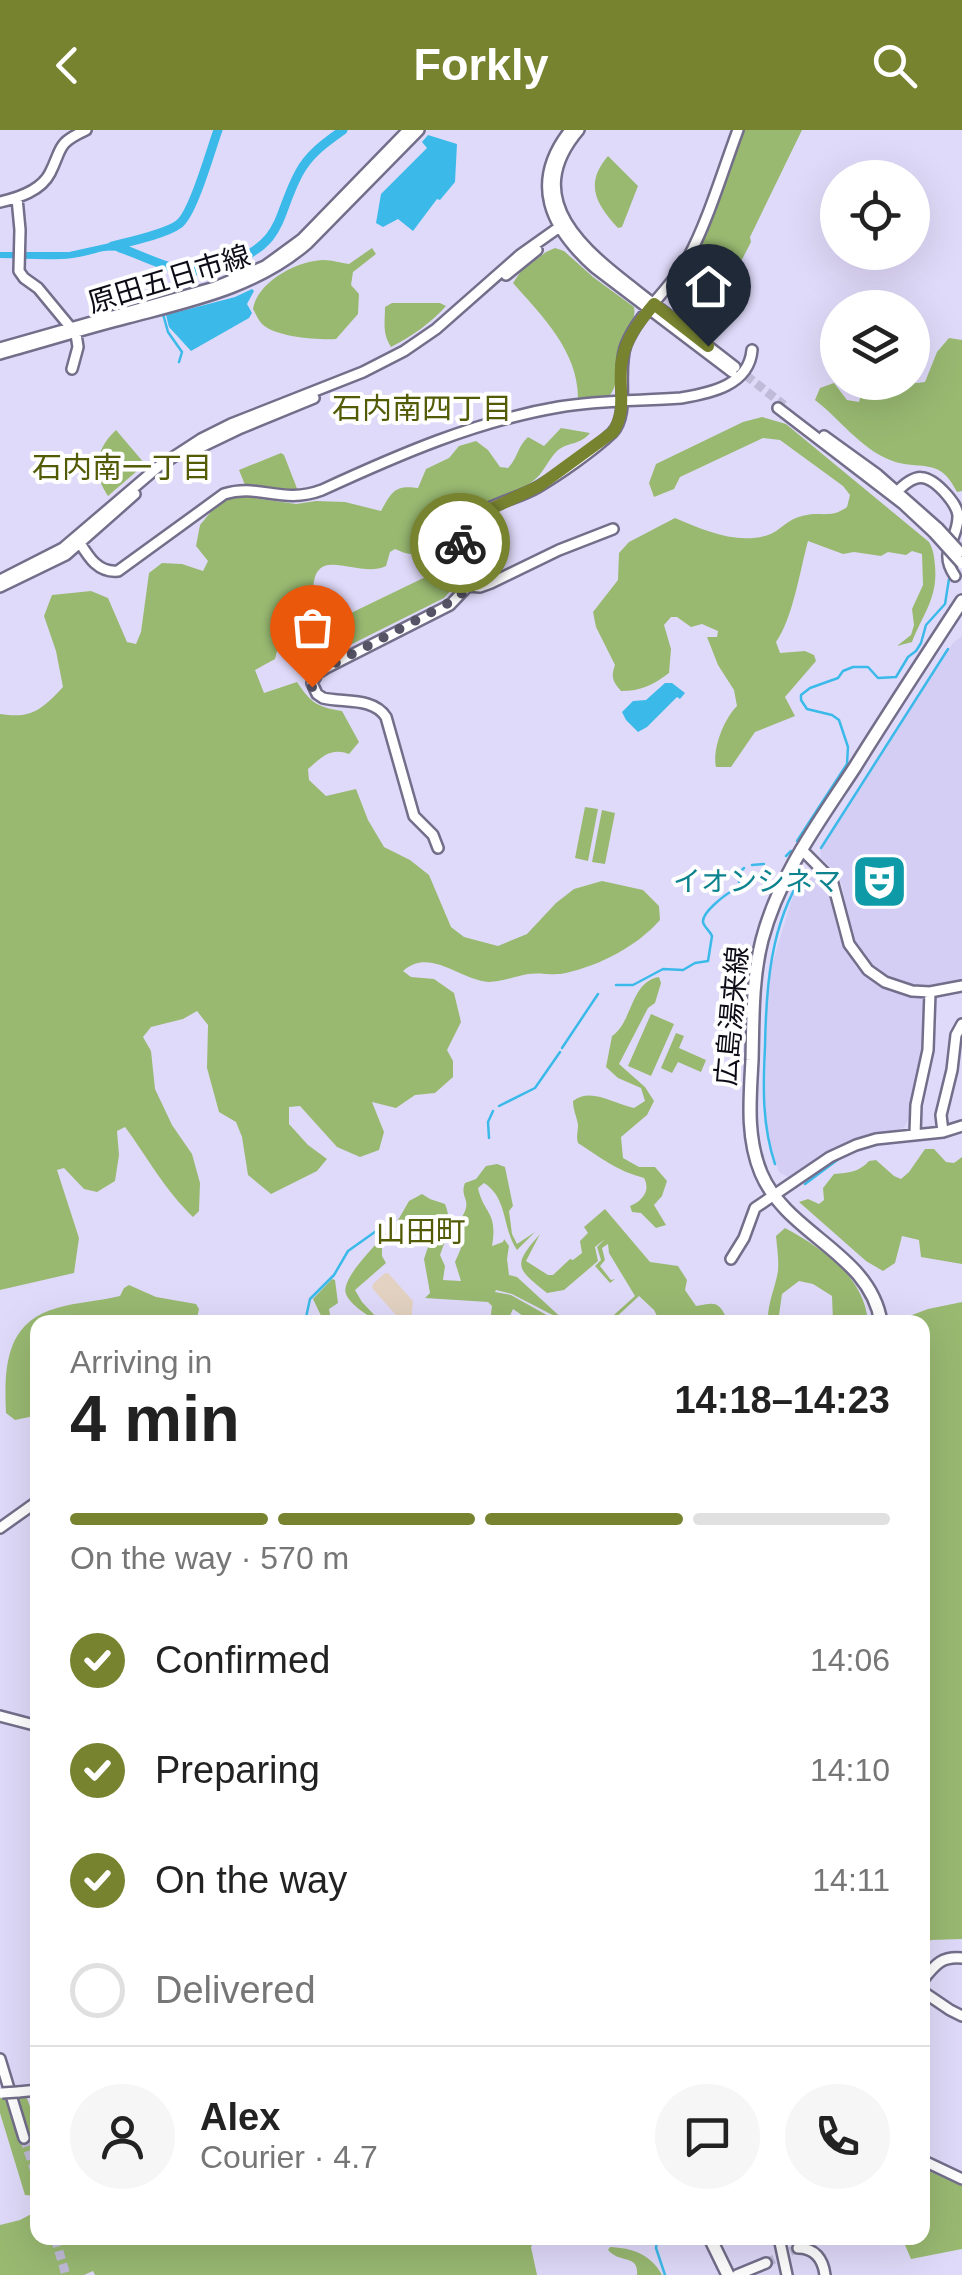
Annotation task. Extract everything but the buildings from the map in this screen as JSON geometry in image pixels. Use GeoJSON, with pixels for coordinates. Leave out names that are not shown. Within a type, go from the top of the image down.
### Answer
{"type":"FeatureCollection","features":[{"type":"Feature","properties":{"kind":"main road","name":"広島湯来線"},"geometry":{"type":"LineString","coordinates":[[882,1315],[859,1274],[800,1224],[759,1170],[751,1134],[754,990],[769,916],[803,852],[962,601]]}},
{"type":"Feature","properties":{"kind":"main road","name":"広島湯来線"},"geometry":{"type":"LineString","coordinates":[[803,852],[962,612]]}},
{"type":"Feature","properties":{"kind":"main road"},"geometry":{"type":"LineString","coordinates":[[713,2245],[728,2275]]}},
{"type":"Feature","properties":{"kind":"street"},"geometry":{"type":"LineString","coordinates":[[0,202],[17,198],[46,180],[60,147],[86,130]]}},
{"type":"Feature","properties":{"kind":"street","name":"原田五日市線"},"geometry":{"type":"LineString","coordinates":[[0,351],[226,284],[265,266],[302,239],[408,130]]}},
{"type":"Feature","properties":{"kind":"street","name":"原田五日市線"},"geometry":{"type":"LineString","coordinates":[[72,330],[218,294],[268,272],[307,244],[419,130]]}},
{"type":"Feature","properties":{"kind":"street"},"geometry":{"type":"LineString","coordinates":[[570,130],[555,152],[548,174],[548,199],[574,248],[595,268],[733,370]]}},
{"type":"Feature","properties":{"kind":"street"},"geometry":{"type":"LineString","coordinates":[[563,227],[556,175],[562,155],[579,130]]}},
{"type":"Feature","properties":{"kind":"street"},"geometry":{"type":"LineString","coordinates":[[468,586],[459,548],[467,525],[481,512],[539,486],[610,434],[620,420],[624,350],[632,332],[688,258],[738,130]]}},
{"type":"Feature","properties":{"kind":"street"},"geometry":{"type":"LineString","coordinates":[[17,198],[20,274],[38,288],[72,330],[78,347],[72,369]]}},
{"type":"Feature","properties":{"kind":"street"},"geometry":{"type":"LineString","coordinates":[[78,541],[158,467],[231,424],[364,372],[420,340],[520,255],[563,227]]}},
{"type":"Feature","properties":{"kind":"street"},"geometry":{"type":"LineString","coordinates":[[0,584],[78,541],[190,453],[408,355],[440,333],[539,248]]}},
{"type":"Feature","properties":{"kind":"street"},"geometry":{"type":"LineString","coordinates":[[78,541],[96,566],[118,570],[224,494],[243,490],[282,497],[312,494],[408,451],[556,407],[690,397],[732,384],[748,368],[752,350]]}},
{"type":"Feature","properties":{"kind":"street"},"geometry":{"type":"LineString","coordinates":[[781,406],[894,494],[962,554]]}},
{"type":"Feature","properties":{"kind":"street"},"geometry":{"type":"LineString","coordinates":[[894,494],[911,479],[923,478],[934,482],[952,501],[958,520],[947,557],[956,576]]}},
{"type":"Feature","properties":{"kind":"street"},"geometry":{"type":"LineString","coordinates":[[468,586],[480,588],[612,528]]}},
{"type":"Feature","properties":{"kind":"street"},"geometry":{"type":"LineString","coordinates":[[936,531],[962,564]]}},
{"type":"Feature","properties":{"kind":"street"},"geometry":{"type":"LineString","coordinates":[[438,848],[433,835],[414,816],[382,710],[368,704],[323,698],[312,682],[326,668],[450,605],[468,586]]}},
{"type":"Feature","properties":{"kind":"street"},"geometry":{"type":"LineString","coordinates":[[803,852],[834,884],[846,938],[861,963],[876,976],[912,991],[962,986]]}},
{"type":"Feature","properties":{"kind":"street"},"geometry":{"type":"LineString","coordinates":[[915,1134],[916,1106],[928,1050],[930,992]]}},
{"type":"Feature","properties":{"kind":"street"},"geometry":{"type":"LineString","coordinates":[[943,1132],[941,1115],[956,1035],[962,1024]]}},
{"type":"Feature","properties":{"kind":"street"},"geometry":{"type":"LineString","coordinates":[[731,1259],[755,1208],[830,1157],[876,1139],[943,1132],[962,1126]]}},
{"type":"Feature","properties":{"kind":"street"},"geometry":{"type":"LineString","coordinates":[[0,1510],[4,1525],[30,1507]]}},
{"type":"Feature","properties":{"kind":"street"},"geometry":{"type":"LineString","coordinates":[[0,1716],[30,1724]]}},
{"type":"Feature","properties":{"kind":"street"},"geometry":{"type":"LineString","coordinates":[[930,1971],[943,1958],[962,1958]]}},
{"type":"Feature","properties":{"kind":"street"},"geometry":{"type":"LineString","coordinates":[[930,1996],[962,2016]]}},
{"type":"Feature","properties":{"kind":"street"},"geometry":{"type":"LineString","coordinates":[[0,2059],[24,2138]]}},
{"type":"Feature","properties":{"kind":"street"},"geometry":{"type":"LineString","coordinates":[[1,2093],[30,2091]]}},
{"type":"Feature","properties":{"kind":"street"},"geometry":{"type":"LineString","coordinates":[[930,2164],[962,2179]]}},
{"type":"Feature","properties":{"kind":"street"},"geometry":{"type":"LineString","coordinates":[[781,2245],[787,2275]]}},
{"type":"Feature","properties":{"kind":"street"},"geometry":{"type":"LineString","coordinates":[[798,2248],[819,2256],[825,2275]]}},
{"type":"Feature","properties":{"kind":"street"},"geometry":{"type":"LineString","coordinates":[[737,2275],[766,2262]]}},
{"type":"Feature","properties":{"kind":"shaded area"},"geometry":{"type":"Polygon","coordinates":[[[962,636],[962,980],[914,986],[879,972],[862,955],[849,931],[842,884],[821,858],[820,851],[953,643],[962,636]]]}},
{"type":"Feature","properties":{"kind":"shaded area"},"geometry":{"type":"Polygon","coordinates":[[[812,871],[827,887],[839,935],[856,967],[883,987],[920,997],[924,1002],[923,1050],[904,1128],[851,1140],[788,1177],[779,1172],[765,1126],[767,992],[791,902],[800,879],[805,872],[812,871]]]}},
{"type":"Feature","properties":{"kind":"shaded area"},"geometry":{"type":"Polygon","coordinates":[[[388,1273],[413,1301],[412,1315],[396,1315],[372,1288],[388,1273]]]}},
{"type":"Feature","properties":{"kind":"green space"},"geometry":{"type":"Polygon","coordinates":[[[744,130],[802,130],[731,281],[708,302],[718,313],[706,331],[701,331],[681,313],[678,284],[693,262],[744,130]]]}},
{"type":"Feature","properties":{"kind":"green space"},"geometry":{"type":"Polygon","coordinates":[[[608,156],[638,186],[622,227],[618,228],[596,194],[596,176],[608,156]]]}},
{"type":"Feature","properties":{"kind":"green space"},"geometry":{"type":"Polygon","coordinates":[[[372,248],[376,254],[353,272],[351,285],[359,294],[358,314],[336,339],[286,335],[259,321],[253,309],[256,299],[280,274],[314,261],[349,264],[372,248]]]}},
{"type":"Feature","properties":{"kind":"green space"},"geometry":{"type":"Polygon","coordinates":[[[555,248],[634,307],[632,322],[620,346],[610,395],[578,398],[565,350],[513,283],[521,271],[555,248]]]}},
{"type":"Feature","properties":{"kind":"green space"},"geometry":{"type":"Polygon","coordinates":[[[392,303],[446,306],[391,347],[386,337],[385,307],[392,303]]]}},
{"type":"Feature","properties":{"kind":"green space"},"geometry":{"type":"Polygon","coordinates":[[[949,338],[962,340],[962,491],[957,492],[936,469],[879,455],[815,400],[820,388],[820,400],[930,400],[930,370],[937,352],[949,338]]]}},
{"type":"Feature","properties":{"kind":"green space"},"geometry":{"type":"Polygon","coordinates":[[[762,417],[786,424],[929,542],[934,559],[934,587],[912,642],[897,646],[911,635],[914,625],[912,609],[923,585],[922,554],[843,554],[808,541],[791,607],[776,642],[780,653],[805,651],[814,655],[816,661],[785,697],[795,716],[755,732],[731,767],[716,767],[720,735],[737,706],[734,690],[707,637],[717,637],[718,631],[702,624],[691,627],[671,617],[664,625],[671,649],[669,673],[646,686],[621,691],[614,681],[615,665],[593,612],[618,580],[619,553],[629,542],[675,518],[720,535],[756,538],[796,518],[836,513],[847,507],[850,495],[843,486],[780,440],[763,438],[680,477],[674,489],[654,497],[649,483],[656,464],[743,422],[762,417]]]}},
{"type":"Feature","properties":{"kind":"green space"},"geometry":{"type":"Polygon","coordinates":[[[561,428],[590,433],[557,451],[533,481],[472,513],[463,522],[454,548],[454,587],[444,598],[344,648],[326,650],[310,640],[288,634],[280,639],[275,659],[255,670],[264,693],[297,682],[315,703],[342,711],[359,742],[349,754],[336,752],[322,758],[308,769],[309,780],[326,796],[356,789],[384,847],[429,875],[451,927],[464,937],[498,946],[527,934],[574,889],[602,881],[643,890],[659,906],[660,920],[618,953],[566,973],[528,974],[489,982],[434,963],[413,964],[403,971],[411,977],[434,979],[454,993],[461,1022],[447,1050],[453,1061],[453,1077],[435,1093],[415,1095],[396,1108],[372,1102],[384,1132],[379,1150],[360,1157],[337,1147],[300,1106],[289,1107],[289,1124],[327,1159],[317,1171],[271,1194],[248,1175],[236,1122],[219,1112],[207,1068],[208,1025],[197,1011],[151,1027],[143,1037],[151,1051],[155,1089],[172,1125],[192,1154],[200,1183],[199,1211],[193,1217],[183,1206],[125,1127],[117,1131],[115,1181],[97,1192],[84,1189],[64,1168],[57,1170],[79,1238],[74,1273],[0,1290],[0,714],[35,711],[63,687],[44,616],[52,595],[91,591],[108,598],[127,642],[136,644],[149,573],[162,563],[203,571],[208,561],[196,546],[200,525],[219,502],[234,495],[296,504],[345,502],[381,511],[395,491],[418,488],[426,469],[449,458],[459,446],[476,441],[500,467],[508,468],[528,437],[544,446],[561,428]],[[446,548],[413,554],[395,549],[390,552],[386,566],[374,569],[326,566],[318,571],[314,582],[314,602],[338,617],[351,613],[444,568],[452,561],[446,548]]]}},
{"type":"Feature","properties":{"kind":"green space"},"geometry":{"type":"Polygon","coordinates":[[[116,430],[145,464],[108,496],[98,462],[104,445],[116,430]]]}},
{"type":"Feature","properties":{"kind":"green space"},"geometry":{"type":"Polygon","coordinates":[[[281,453],[298,491],[245,485],[239,470],[281,453]]]}},
{"type":"Feature","properties":{"kind":"green space"},"geometry":{"type":"Polygon","coordinates":[[[585,807],[598,809],[588,861],[575,858],[585,807]]]}},
{"type":"Feature","properties":{"kind":"green space"},"geometry":{"type":"Polygon","coordinates":[[[602,810],[615,813],[605,864],[592,862],[602,810]]]}},
{"type":"Feature","properties":{"kind":"green space"},"geometry":{"type":"Polygon","coordinates":[[[659,977],[655,1003],[648,1008],[619,1064],[645,1087],[654,1101],[647,1115],[621,1137],[623,1158],[639,1167],[655,1167],[667,1181],[654,1205],[666,1225],[656,1228],[641,1213],[632,1212],[630,1206],[644,1195],[644,1178],[617,1168],[578,1143],[573,1101],[595,1096],[634,1108],[645,1101],[641,1088],[618,1078],[606,1067],[612,1036],[624,1022],[642,986],[659,977]]]}},
{"type":"Feature","properties":{"kind":"green space"},"geometry":{"type":"Polygon","coordinates":[[[651,1014],[674,1024],[651,1076],[628,1066],[651,1014]]]}},
{"type":"Feature","properties":{"kind":"green space"},"geometry":{"type":"Polygon","coordinates":[[[676,1033],[684,1036],[679,1048],[706,1060],[701,1072],[678,1062],[672,1073],[661,1068],[676,1033]]]}},
{"type":"Feature","properties":{"kind":"green space"},"geometry":{"type":"Polygon","coordinates":[[[925,1149],[934,1149],[946,1162],[954,1163],[962,1157],[962,1264],[921,1257],[919,1240],[902,1236],[895,1263],[883,1271],[866,1261],[799,1202],[808,1199],[819,1204],[824,1200],[823,1188],[834,1174],[853,1171],[869,1161],[876,1160],[901,1179],[925,1149]]]}},
{"type":"Feature","properties":{"kind":"green space"},"geometry":{"type":"Polygon","coordinates":[[[486,1166],[505,1167],[513,1206],[509,1211],[512,1234],[517,1244],[535,1232],[517,1250],[501,1205],[484,1183],[478,1188],[492,1219],[492,1246],[504,1239],[509,1246],[509,1275],[517,1277],[558,1315],[496,1290],[547,1315],[522,1315],[513,1309],[510,1315],[491,1315],[492,1306],[488,1302],[425,1298],[430,1293],[424,1259],[430,1241],[429,1227],[410,1248],[396,1245],[388,1238],[382,1246],[386,1263],[355,1290],[374,1315],[367,1315],[351,1302],[346,1294],[348,1280],[387,1232],[390,1234],[409,1201],[422,1194],[445,1204],[449,1224],[440,1255],[445,1266],[443,1280],[461,1281],[455,1262],[464,1235],[465,1183],[476,1179],[486,1166]]]}},
{"type":"Feature","properties":{"kind":"green space"},"geometry":{"type":"Polygon","coordinates":[[[605,1209],[650,1262],[678,1266],[687,1280],[685,1290],[696,1306],[717,1305],[725,1315],[656,1315],[639,1296],[614,1315],[635,1296],[609,1253],[608,1244],[602,1248],[605,1260],[600,1266],[611,1280],[615,1279],[610,1283],[595,1266],[601,1260],[597,1247],[605,1239],[595,1247],[598,1261],[564,1290],[547,1293],[524,1272],[521,1266],[525,1253],[540,1234],[526,1261],[553,1275],[582,1253],[580,1241],[588,1233],[584,1227],[605,1209]]]}},
{"type":"Feature","properties":{"kind":"green space"},"geometry":{"type":"Polygon","coordinates":[[[785,1228],[827,1255],[859,1291],[867,1315],[833,1315],[832,1296],[813,1284],[799,1281],[782,1294],[779,1315],[769,1315],[778,1271],[776,1236],[785,1228]]]}},
{"type":"Feature","properties":{"kind":"green space"},"geometry":{"type":"Polygon","coordinates":[[[335,1280],[338,1303],[329,1309],[330,1315],[321,1315],[313,1299],[335,1280]]]}},
{"type":"Feature","properties":{"kind":"green space"},"geometry":{"type":"Polygon","coordinates":[[[129,1285],[156,1297],[196,1304],[198,1315],[40,1315],[72,1304],[120,1296],[129,1285]]]}},
{"type":"Feature","properties":{"kind":"green space"},"geometry":{"type":"Polygon","coordinates":[[[962,1302],[962,1939],[930,1941],[930,1315],[912,1315],[962,1302]]]}},
{"type":"Feature","properties":{"kind":"green space"},"geometry":{"type":"Polygon","coordinates":[[[30,1322],[30,1417],[15,1420],[6,1413],[8,1364],[17,1336],[30,1322]]]}},
{"type":"Feature","properties":{"kind":"green space"},"geometry":{"type":"Polygon","coordinates":[[[26,2096],[30,2107],[30,2135],[18,2097],[26,2096]]]}},
{"type":"Feature","properties":{"kind":"green space"},"geometry":{"type":"Polygon","coordinates":[[[0,2098],[5,2098],[19,2141],[30,2138],[30,2195],[25,2195],[0,2113],[0,2098]]]}},
{"type":"Feature","properties":{"kind":"green space"},"geometry":{"type":"Polygon","coordinates":[[[930,2171],[962,2186],[962,2249],[911,2259],[905,2245],[930,2245],[930,2171]]]}},
{"type":"Feature","properties":{"kind":"green space"},"geometry":{"type":"Polygon","coordinates":[[[30,2215],[30,2245],[532,2245],[537,2275],[95,2275],[93,2271],[84,2275],[0,2275],[0,2225],[30,2215]]]}},
{"type":"Feature","properties":{"kind":"green space"},"geometry":{"type":"Polygon","coordinates":[[[610,2247],[640,2254],[662,2275],[637,2275],[635,2264],[613,2254],[608,2250],[610,2247]]]}},
{"type":"Feature","properties":{"kind":"water"},"geometry":{"type":"Polygon","coordinates":[[[428,135],[457,144],[455,182],[413,231],[398,219],[383,227],[376,223],[381,194],[427,148],[422,142],[428,135]]]}},
{"type":"Feature","properties":{"kind":"water"},"geometry":{"type":"Polygon","coordinates":[[[119,241],[135,255],[109,250],[64,259],[0,258],[0,252],[69,252],[119,241]]]}},
{"type":"Feature","properties":{"kind":"water"},"geometry":{"type":"Polygon","coordinates":[[[252,289],[247,304],[252,313],[249,318],[191,351],[169,327],[166,315],[252,289]]]}},
{"type":"Feature","properties":{"kind":"water"},"geometry":{"type":"Polygon","coordinates":[[[665,683],[672,683],[685,693],[638,732],[622,712],[633,701],[646,700],[665,683]]]}},
{"type":"Feature","properties":{"kind":"waterway"},"geometry":{"type":"LineString","coordinates":[[112,246],[179,224],[196,195],[218,130]]}},
{"type":"Feature","properties":{"kind":"waterway"},"geometry":{"type":"LineString","coordinates":[[120,248],[167,266],[195,271],[218,267],[249,254],[277,226],[308,160],[343,130]]}},
{"type":"Feature","properties":{"kind":"waterway"},"geometry":{"type":"LineString","coordinates":[[163,314],[168,332],[182,352],[179,362]]}},
{"type":"Feature","properties":{"kind":"waterway"},"geometry":{"type":"LineString","coordinates":[[797,841],[847,764],[848,747],[839,720],[807,709],[801,695],[853,667],[868,667],[878,678],[896,677],[921,643],[926,625],[945,604],[949,579]]}},
{"type":"Feature","properties":{"kind":"waterway"},"geometry":{"type":"LineString","coordinates":[[821,848],[948,649]]}},
{"type":"Feature","properties":{"kind":"waterway"},"geometry":{"type":"LineString","coordinates":[[786,856],[791,851]]}},
{"type":"Feature","properties":{"kind":"waterway"},"geometry":{"type":"LineString","coordinates":[[752,865],[764,864]]}},
{"type":"Feature","properties":{"kind":"waterway"},"geometry":{"type":"LineString","coordinates":[[739,882],[739,873],[744,868]]}},
{"type":"Feature","properties":{"kind":"waterway"},"geometry":{"type":"LineString","coordinates":[[775,1164],[764,1091],[769,979],[784,913],[804,873]]}},
{"type":"Feature","properties":{"kind":"waterway"},"geometry":{"type":"LineString","coordinates":[[616,985],[633,985],[663,969],[683,970],[708,961],[712,936],[704,918],[714,904],[732,891]]}},
{"type":"Feature","properties":{"kind":"waterway"},"geometry":{"type":"LineString","coordinates":[[562,1048],[598,994]]}},
{"type":"Feature","properties":{"kind":"waterway"},"geometry":{"type":"LineString","coordinates":[[499,1106],[535,1088],[560,1052]]}},
{"type":"Feature","properties":{"kind":"waterway"},"geometry":{"type":"LineString","coordinates":[[489,1138],[488,1122],[493,1111]]}},
{"type":"Feature","properties":{"kind":"waterway"},"geometry":{"type":"LineString","coordinates":[[915,1139],[962,1131]]}},
{"type":"Feature","properties":{"kind":"waterway"},"geometry":{"type":"LineString","coordinates":[[851,1152],[882,1143]]}},
{"type":"Feature","properties":{"kind":"waterway"},"geometry":{"type":"LineString","coordinates":[[805,1184],[840,1158]]}},
{"type":"Feature","properties":{"kind":"waterway"},"geometry":{"type":"LineString","coordinates":[[307,1315],[310,1299],[334,1275],[348,1251],[379,1229]]}},
{"type":"Feature","properties":{"kind":"waterway"},"geometry":{"type":"LineString","coordinates":[[656,2245],[665,2275]]}},
{"type":"Feature","properties":{"kind":"tunnel"},"geometry":{"type":"LineString","coordinates":[[735,367],[784,405]]}},
{"type":"Feature","properties":{"kind":"tunnel"},"geometry":{"type":"LineString","coordinates":[[24,2138],[30,2156]]}},
{"type":"Feature","properties":{"kind":"tunnel"},"geometry":{"type":"LineString","coordinates":[[57,2245],[66,2275]]}},
{"type":"Feature","properties":{"kind":"tunnel"},"geometry":{"type":"LineString","coordinates":[[766,2263],[798,2248]]}},
{"type":"Feature","properties":{"kind":"way so far"},"geometry":{"type":"LineString","coordinates":[[312,687],[314,678],[326,668],[458,598],[468,586],[460,561],[460,543]]}},
{"type":"Feature","properties":{"kind":"place","name":"イオンシネマ"},"geometry":{"type":"Point","coordinates":[880,881]}},
{"type":"Feature","properties":{"kind":"district","name":"石内南四丁目"},"geometry":{"type":"Point","coordinates":[422,408]}},
{"type":"Feature","properties":{"kind":"district","name":"石内南一丁目"},"geometry":{"type":"Point","coordinates":[122,467]}},
{"type":"Feature","properties":{"kind":"district","name":"山田町"},"geometry":{"type":"Point","coordinates":[421,1231]}},
{"type":"Feature","properties":{"kind":"route"},"geometry":{"type":"LineString","coordinates":[[460,543],[464,530],[476,516],[539,486],[613,432],[622,410],[620,370],[624,350],[632,332],[654,304],[708,346]]}}]}
